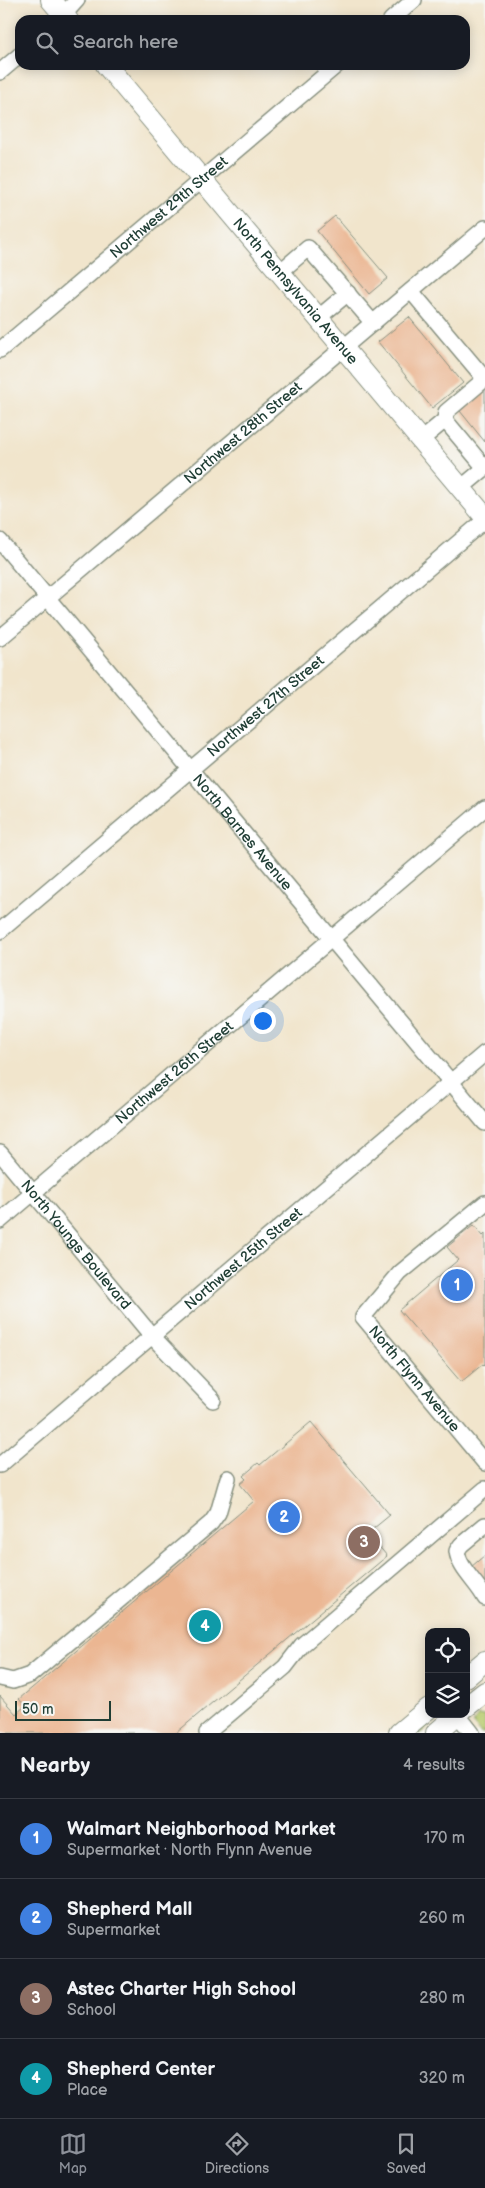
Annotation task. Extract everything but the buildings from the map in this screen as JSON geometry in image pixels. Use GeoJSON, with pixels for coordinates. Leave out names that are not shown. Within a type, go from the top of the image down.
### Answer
{"type":"FeatureCollection","features":[{"type":"Feature","properties":{"kind":"main road","name":"North Pennsylvania Avenue"},"geometry":{"type":"LineString","coordinates":[[110,70],[485,518]]}},
{"type":"Feature","properties":{"kind":"main road"},"geometry":{"type":"LineString","coordinates":[[470,1674],[485,1661]]}},
{"type":"Feature","properties":{"kind":"main road"},"geometry":{"type":"LineString","coordinates":[[399,1733],[425,1711]]}},
{"type":"Feature","properties":{"kind":"main road"},"geometry":{"type":"LineString","coordinates":[[436,1733],[453,1718]]}},
{"type":"Feature","properties":{"kind":"street"},"geometry":{"type":"LineString","coordinates":[[61,14],[77,0]]}},
{"type":"Feature","properties":{"kind":"street"},"geometry":{"type":"LineString","coordinates":[[397,15],[414,0]]}},
{"type":"Feature","properties":{"kind":"street"},"geometry":{"type":"LineString","coordinates":[[0,72],[15,59]]}},
{"type":"Feature","properties":{"kind":"street","name":"Northwest 29th Street"},"geometry":{"type":"LineString","coordinates":[[0,350],[332,70]]}},
{"type":"Feature","properties":{"kind":"street","name":"Northwest 28th Street"},"geometry":{"type":"LineString","coordinates":[[0,638],[485,228]]}},
{"type":"Feature","properties":{"kind":"street"},"geometry":{"type":"LineString","coordinates":[[280,272],[308,248],[373,323]]}},
{"type":"Feature","properties":{"kind":"street"},"geometry":{"type":"LineString","coordinates":[[411,291],[485,379],[446,412],[445,420],[421,440]]}},
{"type":"Feature","properties":{"kind":"street"},"geometry":{"type":"LineString","coordinates":[[318,318],[348,293]]}},
{"type":"Feature","properties":{"kind":"street"},"geometry":{"type":"LineString","coordinates":[[445,420],[485,468],[460,488]]}},
{"type":"Feature","properties":{"kind":"street","name":"Northwest 27th Street"},"geometry":{"type":"LineString","coordinates":[[0,931],[485,518]]}},
{"type":"Feature","properties":{"kind":"street","name":"North Barnes Avenue"},"geometry":{"type":"LineString","coordinates":[[0,541],[485,1123]]}},
{"type":"Feature","properties":{"kind":"street","name":"Northwest 26th Street"},"geometry":{"type":"LineString","coordinates":[[0,1221],[485,808]]}},
{"type":"Feature","properties":{"kind":"street","name":"Northwest 25th Street"},"geometry":{"type":"LineString","coordinates":[[0,1465],[485,1053]]}},
{"type":"Feature","properties":{"kind":"street","name":"North Youngs Boulevard"},"geometry":{"type":"LineString","coordinates":[[0,1153],[152,1336],[213,1400]]}},
{"type":"Feature","properties":{"kind":"street","name":"North Flynn Avenue"},"geometry":{"type":"LineString","coordinates":[[485,1203],[400,1273],[363,1317],[485,1463]]}},
{"type":"Feature","properties":{"kind":"street"},"geometry":{"type":"LineString","coordinates":[[0,1678],[13,1681],[30,1676],[211,1523],[218,1513],[228,1478]]}},
{"type":"Feature","properties":{"kind":"street"},"geometry":{"type":"LineString","coordinates":[[208,1733],[285,1667],[302,1645],[485,1489]]}},
{"type":"Feature","properties":{"kind":"street"},"geometry":{"type":"LineString","coordinates":[[485,1525],[461,1545],[458,1551],[462,1566],[480,1587],[485,1598]]}},
{"type":"Feature","properties":{"kind":"street"},"geometry":{"type":"LineString","coordinates":[[470,1684],[479,1699]]}},
{"type":"Feature","properties":{"kind":"street"},"geometry":{"type":"LineString","coordinates":[[460,1718],[472,1733]]}},
{"type":"Feature","properties":{"kind":"green space"},"geometry":{"type":"Polygon","coordinates":[[[478,1715],[485,1716],[485,1733],[480,1733],[473,1724],[478,1715]]]}},
{"type":"Feature","properties":{"kind":"green space"},"geometry":{"type":"Polygon","coordinates":[[[425,1718],[438,1718],[421,1733],[408,1733],[425,1718]]]}},
{"type":"Feature","properties":{"kind":"place","name":"Walmart Neighborhood Market"},"geometry":{"type":"Point","coordinates":[457,1285]}},
{"type":"Feature","properties":{"kind":"place","name":"Shepherd Mall"},"geometry":{"type":"Point","coordinates":[284,1517]}},
{"type":"Feature","properties":{"kind":"place","name":"Astec Charter High School"},"geometry":{"type":"Point","coordinates":[364,1542]}},
{"type":"Feature","properties":{"kind":"place","name":"Shepherd Center"},"geometry":{"type":"Point","coordinates":[205,1626]}}]}
